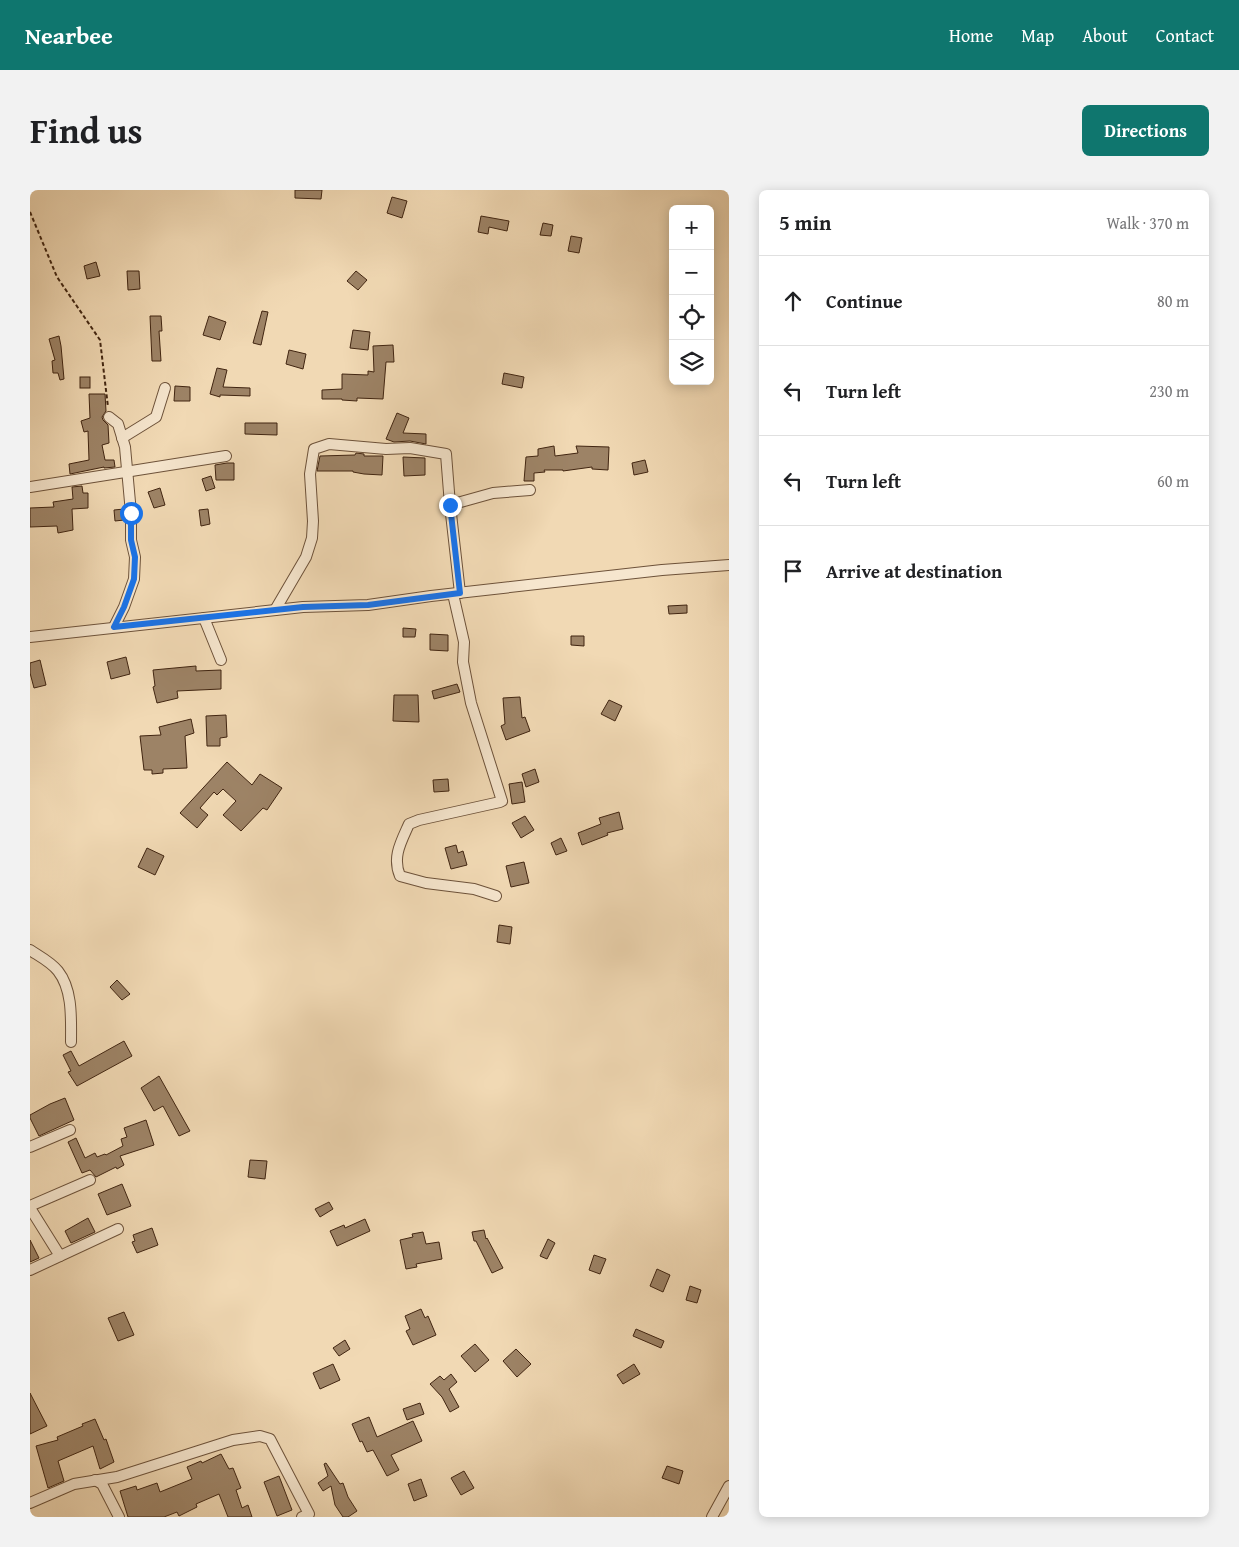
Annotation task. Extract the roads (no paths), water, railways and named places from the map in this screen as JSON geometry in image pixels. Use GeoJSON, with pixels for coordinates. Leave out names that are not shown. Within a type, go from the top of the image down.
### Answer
{"type":"FeatureCollection","features":[{"type":"Feature","properties":{"kind":"street"},"geometry":{"type":"LineString","coordinates":[[122,438],[156,417],[165,388]]}},
{"type":"Feature","properties":{"kind":"street"},"geometry":{"type":"LineString","coordinates":[[109,417],[118,424],[126,447],[131,540],[135,557],[134,579],[124,607],[114,627]]}},
{"type":"Feature","properties":{"kind":"street"},"geometry":{"type":"LineString","coordinates":[[275,610],[306,557],[312,538],[313,521],[310,474],[314,450],[329,444],[386,449],[410,448],[446,454],[457,593],[464,642],[463,662],[472,703],[502,801],[442,814],[409,824],[396,854],[396,866],[400,876],[426,883],[474,889],[496,896]]}},
{"type":"Feature","properties":{"kind":"street"},"geometry":{"type":"LineString","coordinates":[[30,487],[226,456]]}},
{"type":"Feature","properties":{"kind":"street"},"geometry":{"type":"LineString","coordinates":[[450,505],[494,494],[530,490]]}},
{"type":"Feature","properties":{"kind":"street"},"geometry":{"type":"LineString","coordinates":[[30,637],[303,607],[368,605],[652,571],[729,565]]}},
{"type":"Feature","properties":{"kind":"street"},"geometry":{"type":"LineString","coordinates":[[204,618],[221,660]]}},
{"type":"Feature","properties":{"kind":"street"},"geometry":{"type":"LineString","coordinates":[[30,950],[52,965],[62,978],[70,1005],[71,1042]]}},
{"type":"Feature","properties":{"kind":"street"},"geometry":{"type":"LineString","coordinates":[[30,1147],[70,1130]]}},
{"type":"Feature","properties":{"kind":"street"},"geometry":{"type":"LineString","coordinates":[[60,1256],[30,1208],[90,1180]]}},
{"type":"Feature","properties":{"kind":"street"},"geometry":{"type":"LineString","coordinates":[[30,1270],[118,1229]]}},
{"type":"Feature","properties":{"kind":"street"},"geometry":{"type":"LineString","coordinates":[[30,1503],[74,1484],[117,1477],[233,1440],[260,1436],[270,1439],[309,1514],[302,1517]]}},
{"type":"Feature","properties":{"kind":"street"},"geometry":{"type":"LineString","coordinates":[[95,1480],[102,1484],[119,1517]]}},
{"type":"Feature","properties":{"kind":"street"},"geometry":{"type":"LineString","coordinates":[[712,1517],[729,1486]]}}]}
